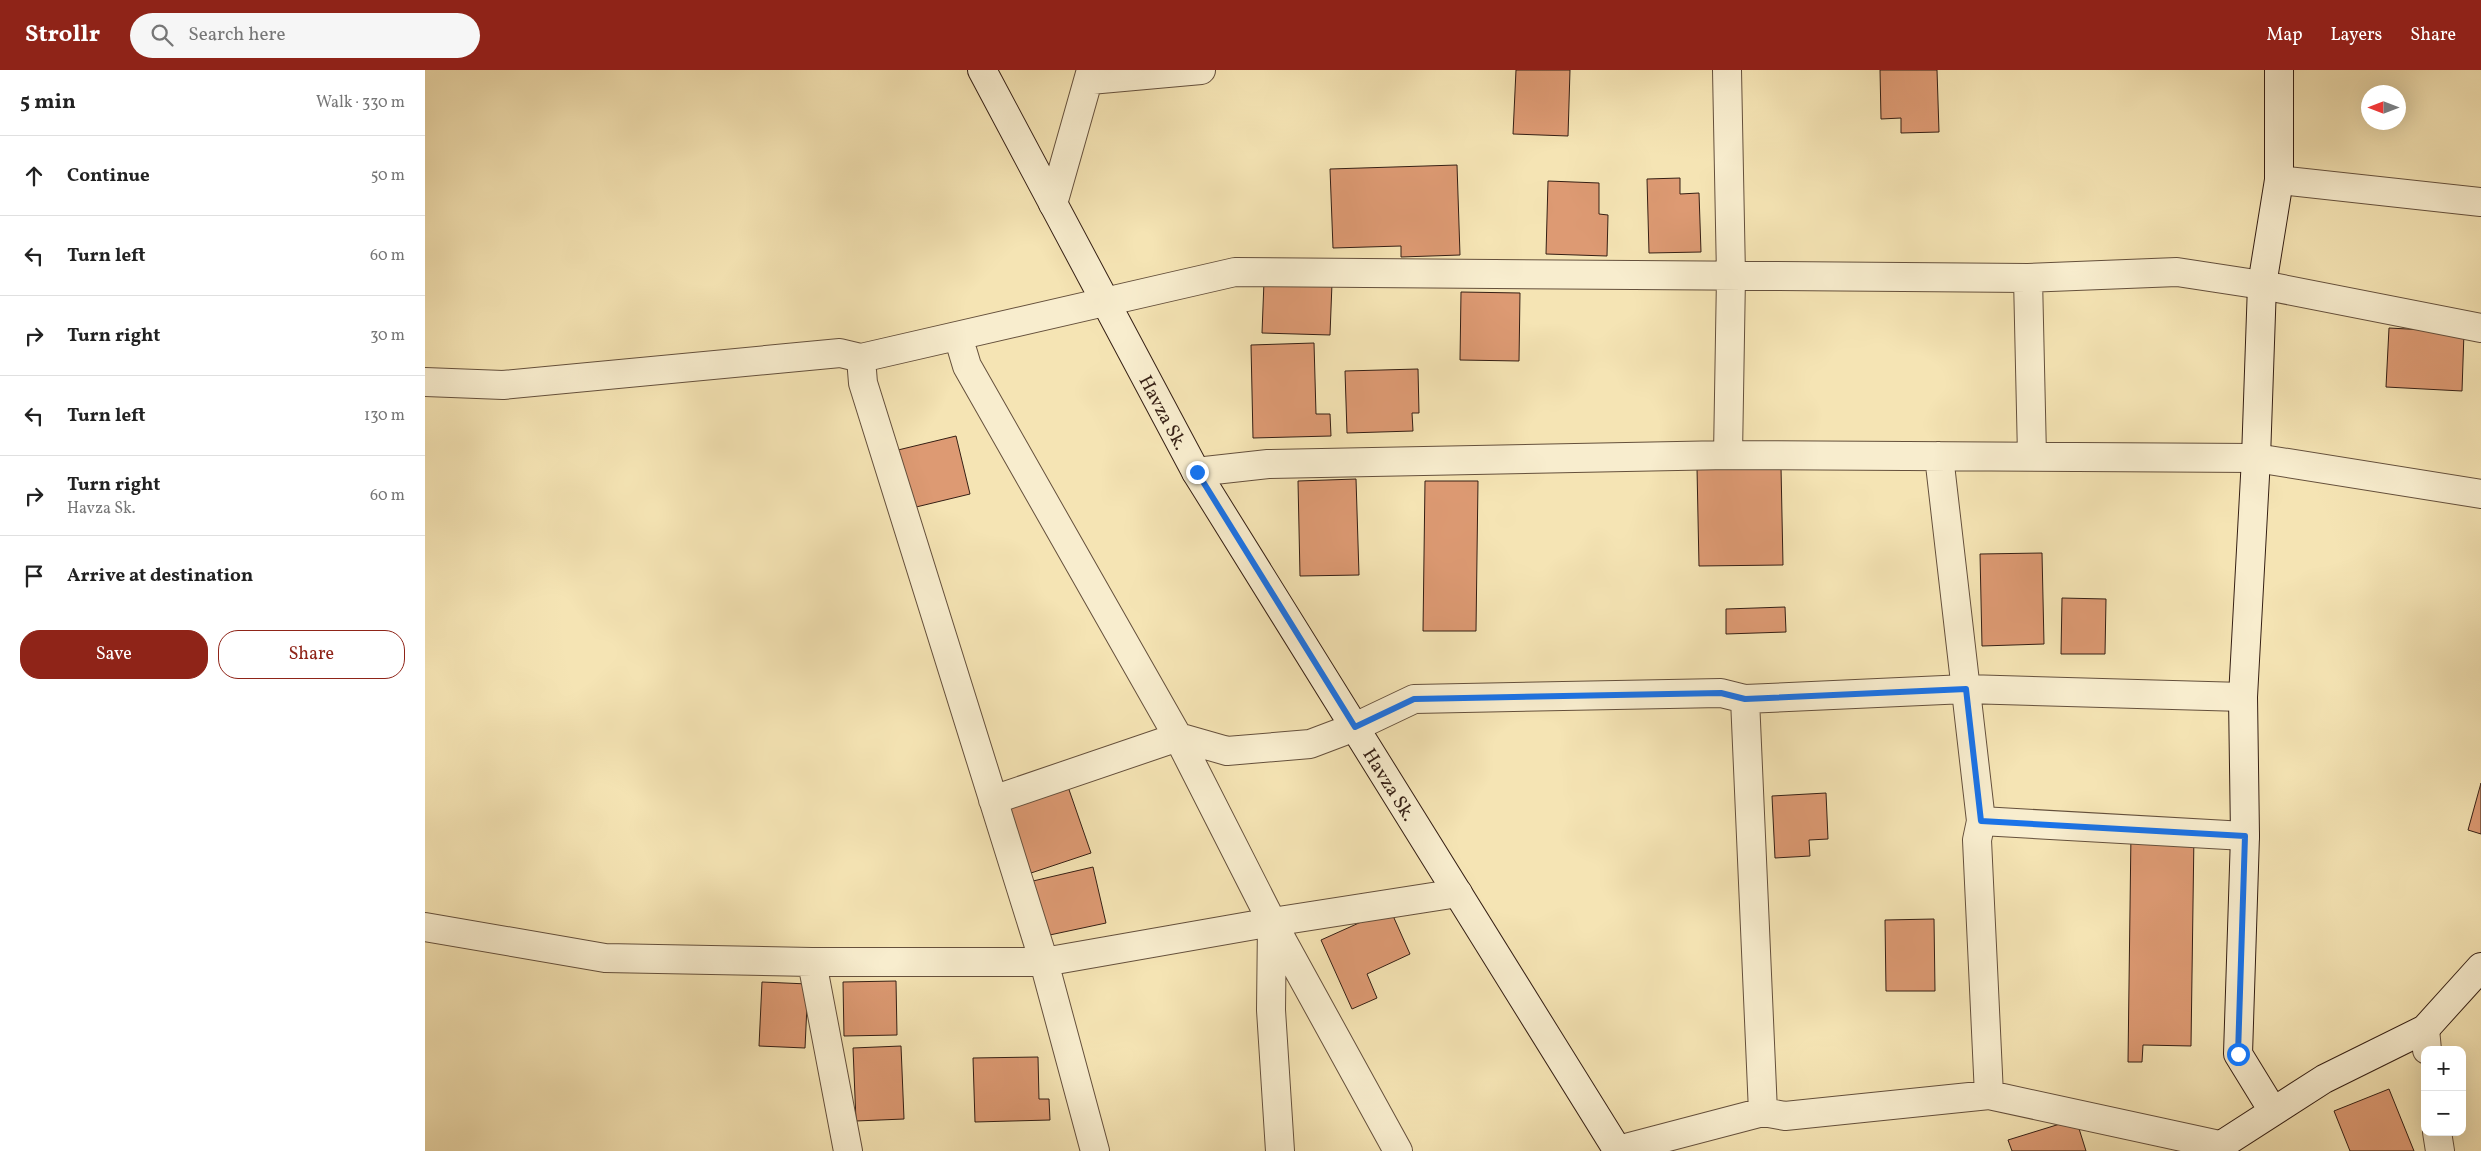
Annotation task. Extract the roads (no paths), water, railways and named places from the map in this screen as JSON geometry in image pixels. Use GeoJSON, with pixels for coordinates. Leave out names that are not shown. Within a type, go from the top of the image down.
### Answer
{"type":"FeatureCollection","features":[{"type":"Feature","properties":{"kind":"street","name":"Havza Sk."},"geometry":{"type":"LineString","coordinates":[[982,70],[1197,472],[1618,1151]]}},
{"type":"Feature","properties":{"kind":"street"},"geometry":{"type":"LineString","coordinates":[[1053,204],[1090,75],[1201,70]]}},
{"type":"Feature","properties":{"kind":"street"},"geometry":{"type":"LineString","coordinates":[[1727,70],[1731,276],[1728,455]]}},
{"type":"Feature","properties":{"kind":"street"},"geometry":{"type":"LineString","coordinates":[[2273,1111],[2238,1054],[2245,836],[2243,697],[2256,458],[2262,285],[2279,180],[2279,70]]}},
{"type":"Feature","properties":{"kind":"street"},"geometry":{"type":"LineString","coordinates":[[2279,180],[2481,202]]}},
{"type":"Feature","properties":{"kind":"street"},"geometry":{"type":"LineString","coordinates":[[425,382],[503,385],[839,353],[861,358],[1235,272],[2028,278],[2177,272],[2262,285],[2481,328]]}},
{"type":"Feature","properties":{"kind":"street"},"geometry":{"type":"LineString","coordinates":[[2028,278],[2032,456]]}},
{"type":"Feature","properties":{"kind":"street"},"geometry":{"type":"LineString","coordinates":[[959,336],[967,366],[1178,737],[1272,922],[1398,1151]]}},
{"type":"Feature","properties":{"kind":"street"},"geometry":{"type":"LineString","coordinates":[[861,358],[863,383],[1044,962],[1095,1151]]}},
{"type":"Feature","properties":{"kind":"street"},"geometry":{"type":"LineString","coordinates":[[1197,472],[1268,464],[1728,455],[2256,458],[2481,494]]}},
{"type":"Feature","properties":{"kind":"street"},"geometry":{"type":"LineString","coordinates":[[1939,456],[1981,821],[1977,840],[1989,1095]]}},
{"type":"Feature","properties":{"kind":"street"},"geometry":{"type":"LineString","coordinates":[[993,800],[1178,737],[1227,751],[1310,744],[1355,727],[1414,699],[1721,693],[1745,699],[1966,689],[2243,697]]}},
{"type":"Feature","properties":{"kind":"street"},"geometry":{"type":"LineString","coordinates":[[1745,699],[1763,1112]]}},
{"type":"Feature","properties":{"kind":"street"},"geometry":{"type":"LineString","coordinates":[[1981,821],[2245,836]]}},
{"type":"Feature","properties":{"kind":"street"},"geometry":{"type":"LineString","coordinates":[[425,927],[605,958],[812,962],[1044,962],[1272,922],[1458,893]]}},
{"type":"Feature","properties":{"kind":"street"},"geometry":{"type":"LineString","coordinates":[[1272,922],[1271,1010],[1280,1151]]}},
{"type":"Feature","properties":{"kind":"street"},"geometry":{"type":"LineString","coordinates":[[812,962],[848,1151]]}},
{"type":"Feature","properties":{"kind":"street"},"geometry":{"type":"LineString","coordinates":[[1618,1151],[1763,1112],[1785,1116],[1989,1095],[2215,1148],[2324,1079],[2426,1039],[2481,967]]}},
{"type":"Feature","properties":{"kind":"street"},"geometry":{"type":"LineString","coordinates":[[2438,1136],[2440,1151]]}}]}
